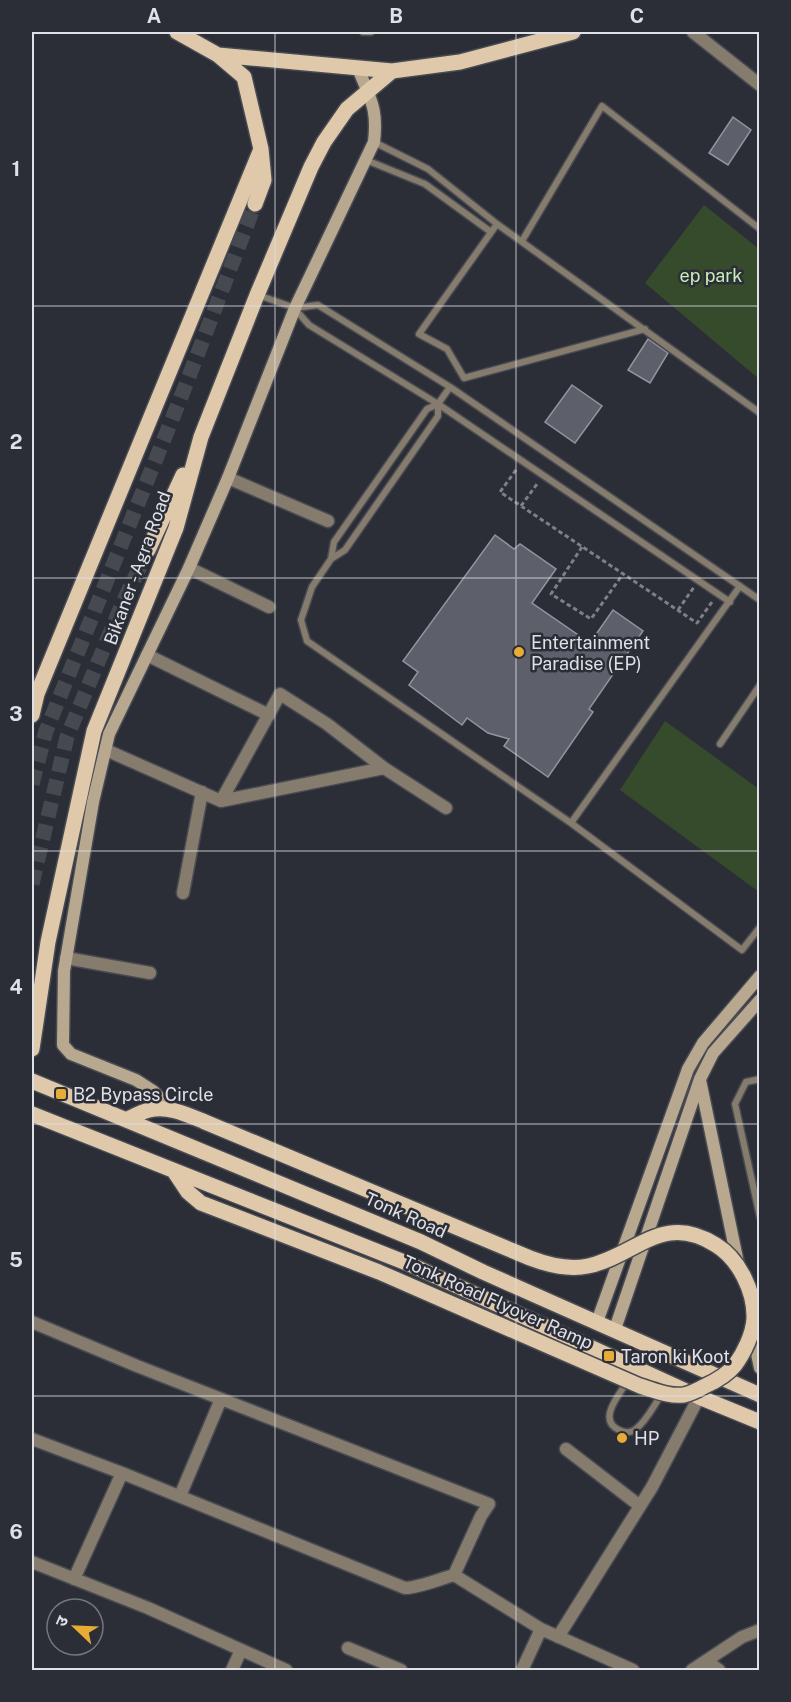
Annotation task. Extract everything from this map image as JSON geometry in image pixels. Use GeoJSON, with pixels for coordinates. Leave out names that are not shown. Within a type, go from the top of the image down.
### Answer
{"type":"FeatureCollection","features":[{"type":"Feature","properties":{"kind":"main road"},"geometry":{"type":"LineString","coordinates":[[177,32],[218,55],[244,77],[261,149],[264,180],[255,204]]}},
{"type":"Feature","properties":{"kind":"main road"},"geometry":{"type":"LineString","coordinates":[[218,55],[392,71],[460,62],[573,32]]}},
{"type":"Feature","properties":{"kind":"main road","name":"Bikaner - Agra Road"},"geometry":{"type":"LineString","coordinates":[[32,1049],[48,942],[94,731],[176,528],[201,437],[310,167],[347,109],[392,71]]}},
{"type":"Feature","properties":{"kind":"main road"},"geometry":{"type":"LineString","coordinates":[[32,715],[37,694],[261,149]]}},
{"type":"Feature","properties":{"kind":"main road"},"geometry":{"type":"LineString","coordinates":[[148,550],[201,437]]}},
{"type":"Feature","properties":{"kind":"main road","name":"Tonk Road"},"geometry":{"type":"LineString","coordinates":[[32,1081],[421,1242],[759,1395]]}},
{"type":"Feature","properties":{"kind":"main road","name":"Tonk Road Flyover Ramp"},"geometry":{"type":"LineString","coordinates":[[126,1120],[149,1110],[171,1110],[206,1122],[530,1258],[557,1266],[587,1266],[655,1236],[670,1232],[685,1233],[717,1245],[740,1269],[751,1298],[754,1320],[745,1348],[734,1366],[719,1380],[694,1392],[672,1395],[630,1381],[379,1272],[201,1203],[188,1192],[174,1171]]}},
{"type":"Feature","properties":{"kind":"main road"},"geometry":{"type":"LineString","coordinates":[[32,1114],[409,1264],[699,1397],[759,1422]]}},
{"type":"Feature","properties":{"kind":"street"},"geometry":{"type":"LineString","coordinates":[[693,32],[759,85]]}},
{"type":"Feature","properties":{"kind":"street"},"geometry":{"type":"LineString","coordinates":[[171,1110],[153,1091],[136,1080],[71,1054],[63,1045],[66,958],[93,802],[109,734],[189,568],[228,478],[295,308],[374,142],[376,122],[374,105],[358,68]]}},
{"type":"Feature","properties":{"kind":"street"},"geometry":{"type":"LineString","coordinates":[[228,478],[327,521]]}},
{"type":"Feature","properties":{"kind":"street"},"geometry":{"type":"LineString","coordinates":[[189,568],[269,607]]}},
{"type":"Feature","properties":{"kind":"street"},"geometry":{"type":"LineString","coordinates":[[147,655],[269,715]]}},
{"type":"Feature","properties":{"kind":"street"},"geometry":{"type":"LineString","coordinates":[[221,801],[280,694],[327,724],[384,768],[446,807]]}},
{"type":"Feature","properties":{"kind":"street"},"geometry":{"type":"LineString","coordinates":[[106,750],[221,801],[384,768]]}},
{"type":"Feature","properties":{"kind":"street"},"geometry":{"type":"LineString","coordinates":[[183,893],[202,792]]}},
{"type":"Feature","properties":{"kind":"street"},"geometry":{"type":"LineString","coordinates":[[66,958],[150,972]]}},
{"type":"Feature","properties":{"kind":"street"},"geometry":{"type":"LineString","coordinates":[[597,1322],[688,1069],[703,1043],[759,976]]}},
{"type":"Feature","properties":{"kind":"street"},"geometry":{"type":"LineString","coordinates":[[615,1329],[700,1079],[713,1053],[759,1000]]}},
{"type":"Feature","properties":{"kind":"street"},"geometry":{"type":"LineString","coordinates":[[700,1079],[759,1368]]}},
{"type":"Feature","properties":{"kind":"street"},"geometry":{"type":"LineString","coordinates":[[32,1322],[489,1504],[481,1516],[454,1575]]}},
{"type":"Feature","properties":{"kind":"street"},"geometry":{"type":"LineString","coordinates":[[558,1637],[652,1487],[699,1397]]}},
{"type":"Feature","properties":{"kind":"street"},"geometry":{"type":"LineString","coordinates":[[180,1496],[221,1399]]}},
{"type":"Feature","properties":{"kind":"street"},"geometry":{"type":"LineString","coordinates":[[32,1439],[180,1496],[405,1588],[415,1588],[426,1582],[454,1575],[541,1629],[633,1671]]}},
{"type":"Feature","properties":{"kind":"street"},"geometry":{"type":"LineString","coordinates":[[567,1449],[640,1506]]}},
{"type":"Feature","properties":{"kind":"street"},"geometry":{"type":"LineString","coordinates":[[74,1579],[122,1473]]}},
{"type":"Feature","properties":{"kind":"street"},"geometry":{"type":"LineString","coordinates":[[32,1562],[148,1608],[286,1671]]}},
{"type":"Feature","properties":{"kind":"street"},"geometry":{"type":"LineString","coordinates":[[522,1671],[541,1629]]}},
{"type":"Feature","properties":{"kind":"street"},"geometry":{"type":"LineString","coordinates":[[692,1671],[742,1637],[759,1630]]}},
{"type":"Feature","properties":{"kind":"street"},"geometry":{"type":"LineString","coordinates":[[348,1648],[401,1671]]}},
{"type":"Feature","properties":{"kind":"street"},"geometry":{"type":"LineString","coordinates":[[232,1671],[241,1650]]}},
{"type":"Feature","properties":{"kind":"street"},"geometry":{"type":"LineString","coordinates":[[707,1661],[720,1671]]}},
{"type":"Feature","properties":{"kind":"lane"},"geometry":{"type":"LineString","coordinates":[[363,32],[371,32]]}},
{"type":"Feature","properties":{"kind":"lane"},"geometry":{"type":"LineString","coordinates":[[522,241],[602,106],[759,229]]}},
{"type":"Feature","properties":{"kind":"lane"},"geometry":{"type":"LineString","coordinates":[[374,142],[428,169],[497,224],[759,413]]}},
{"type":"Feature","properties":{"kind":"lane"},"geometry":{"type":"LineString","coordinates":[[366,160],[425,184],[490,232]]}},
{"type":"Feature","properties":{"kind":"lane"},"geometry":{"type":"LineString","coordinates":[[497,224],[419,334],[447,349],[464,378],[645,329]]}},
{"type":"Feature","properties":{"kind":"lane"},"geometry":{"type":"LineString","coordinates":[[257,295],[295,308],[318,306],[450,387],[759,600]]}},
{"type":"Feature","properties":{"kind":"lane"},"geometry":{"type":"LineString","coordinates":[[295,308],[309,325],[438,404],[730,602]]}},
{"type":"Feature","properties":{"kind":"lane"},"geometry":{"type":"LineString","coordinates":[[331,559],[334,542],[427,409],[438,404],[450,387]]}},
{"type":"Feature","properties":{"kind":"lane"},"geometry":{"type":"LineString","coordinates":[[438,404],[438,416],[345,550],[331,559],[312,587],[301,621],[307,641],[571,823],[742,950],[759,927]]}},
{"type":"Feature","properties":{"kind":"lane"},"geometry":{"type":"LineString","coordinates":[[571,823],[740,586]]}},
{"type":"Feature","properties":{"kind":"lane"},"geometry":{"type":"LineString","coordinates":[[720,744],[759,685]]}},
{"type":"Feature","properties":{"kind":"lane"},"geometry":{"type":"LineString","coordinates":[[759,1079],[746,1082],[735,1104],[759,1216]]}},
{"type":"Feature","properties":{"kind":"lane"},"geometry":{"type":"LineString","coordinates":[[635,1368],[611,1408],[609,1417],[618,1430],[628,1432],[636,1430],[669,1383]]}},
{"type":"Feature","properties":{"kind":"path"},"geometry":{"type":"LineString","coordinates":[[522,461],[500,492],[697,623],[718,594]]}},
{"type":"Feature","properties":{"kind":"path"},"geometry":{"type":"LineString","coordinates":[[521,506],[543,475]]}},
{"type":"Feature","properties":{"kind":"path"},"geometry":{"type":"LineString","coordinates":[[582,547],[551,594],[591,619],[623,574]]}},
{"type":"Feature","properties":{"kind":"path"},"geometry":{"type":"LineString","coordinates":[[678,610],[698,580]]}},
{"type":"Feature","properties":{"kind":"green space","name":"ep park"},"geometry":{"type":"Polygon","coordinates":[[[704,205],[759,249],[759,379],[645,283],[704,205]]]}},
{"type":"Feature","properties":{"kind":"green space"},"geometry":{"type":"Polygon","coordinates":[[[665,721],[759,789],[759,892],[620,790],[665,721]]]}},
{"type":"Feature","properties":{"kind":"building"},"geometry":{"type":"Polygon","coordinates":[[[733,117],[751,130],[728,165],[709,153],[733,117]]]}},
{"type":"Feature","properties":{"kind":"building"},"geometry":{"type":"Polygon","coordinates":[[[648,339],[668,353],[650,383],[628,370],[648,339]]]}},
{"type":"Feature","properties":{"kind":"building"},"geometry":{"type":"Polygon","coordinates":[[[572,385],[602,406],[575,443],[545,422],[572,385]]]}},
{"type":"Feature","properties":{"kind":"building","name":"Entertainment Paradise (EP)"},"geometry":{"type":"Polygon","coordinates":[[[495,535],[514,549],[520,544],[556,569],[532,603],[590,643],[613,610],[643,631],[589,709],[593,712],[548,777],[504,746],[509,739],[488,733],[467,718],[462,725],[409,685],[418,672],[403,661],[495,535]]]}},
{"type":"Feature","properties":{"kind":"tunnel"},"geometry":{"type":"LineString","coordinates":[[32,784],[46,731],[183,392],[255,204]]}},
{"type":"Feature","properties":{"kind":"tunnel"},"geometry":{"type":"LineString","coordinates":[[32,884],[67,737],[123,602],[148,550]]}},
{"type":"Feature","properties":{"kind":"place","name":"Entertainment Paradise (EP)"},"geometry":{"type":"Point","coordinates":[519,652]}},
{"type":"Feature","properties":{"kind":"place","name":"B2 Bypass Circle"},"geometry":{"type":"Point","coordinates":[61,1094]}},
{"type":"Feature","properties":{"kind":"place","name":"Taron ki Koot"},"geometry":{"type":"Point","coordinates":[609,1356]}},
{"type":"Feature","properties":{"kind":"place","name":"HP"},"geometry":{"type":"Point","coordinates":[622,1438]}}]}
